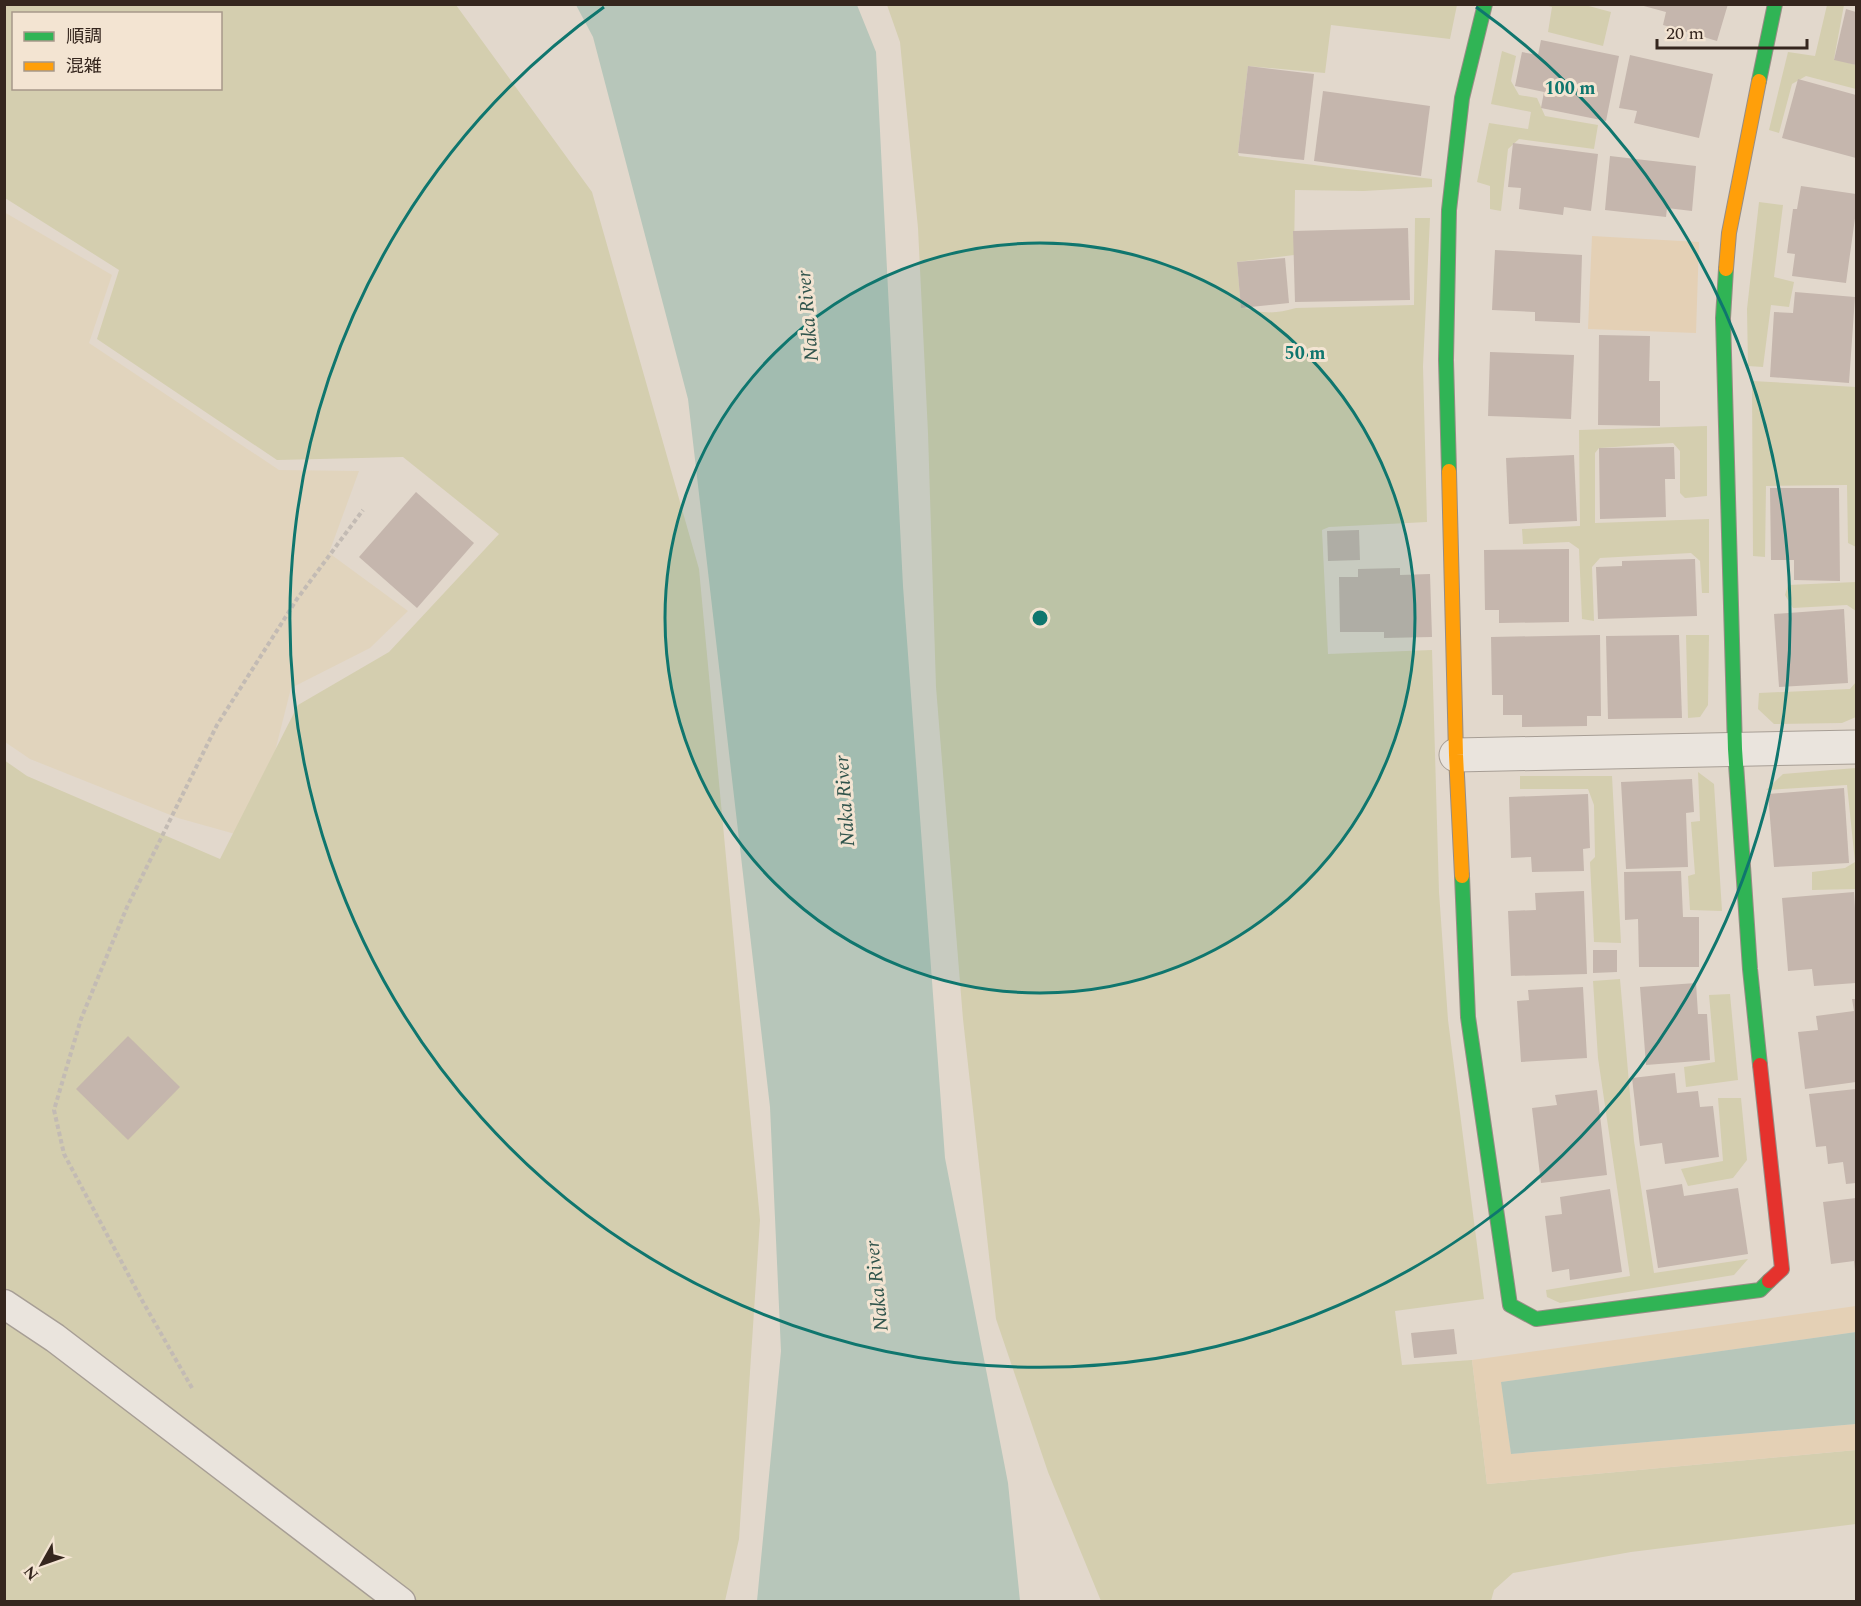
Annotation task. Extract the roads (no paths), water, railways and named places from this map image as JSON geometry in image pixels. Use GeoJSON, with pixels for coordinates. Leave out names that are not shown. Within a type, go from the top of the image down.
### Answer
{"type":"FeatureCollection","features":[{"type":"Feature","properties":{"kind":"street"},"geometry":{"type":"LineString","coordinates":[[1485,4],[1462,98],[1449,210],[1446,360],[1456,755],[1468,1017],[1510,1305],[1536,1319],[1760,1290],[1782,1269],[1750,969],[1735,748],[1723,318],[1730,233],[1767,35],[1775,4]]}},
{"type":"Feature","properties":{"kind":"street"},"geometry":{"type":"LineString","coordinates":[[1456,755],[1857,747]]}},
{"type":"Feature","properties":{"kind":"lane"},"geometry":{"type":"LineString","coordinates":[[4,1304],[55,1338],[401,1602]]}},
{"type":"Feature","properties":{"kind":"water","name":"Naka River"},"geometry":{"type":"Polygon","coordinates":[[[576,5],[857,5],[876,52],[903,586],[945,1158],[1008,1483],[1020,1601],[757,1601],[781,1351],[770,1107],[688,399],[593,37],[576,5]]]}},
{"type":"Feature","properties":{"kind":"water"},"geometry":{"type":"Polygon","coordinates":[[[1856,1332],[1856,1424],[1511,1454],[1501,1382],[1856,1332]]]}}]}
